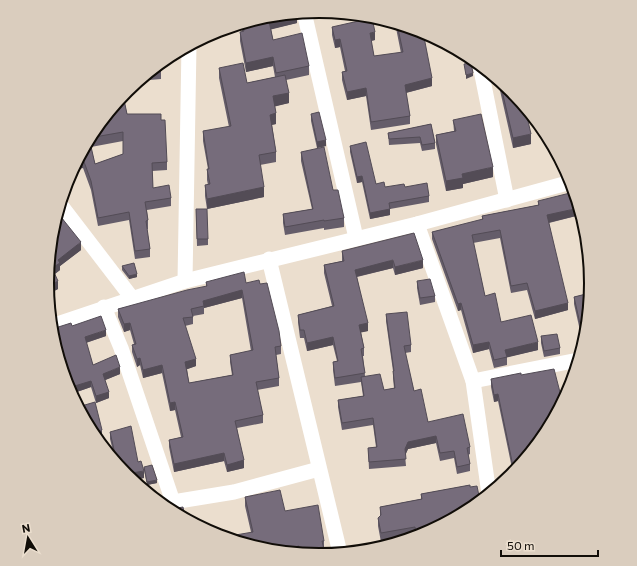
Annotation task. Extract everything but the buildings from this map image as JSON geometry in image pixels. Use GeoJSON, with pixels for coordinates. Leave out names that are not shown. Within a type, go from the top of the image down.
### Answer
{"type":"FeatureCollection","features":[{"type":"Feature","properties":{"kind":"street"},"geometry":{"type":"LineString","coordinates":[[306,19],[356,238]]}},
{"type":"Feature","properties":{"kind":"street"},"geometry":{"type":"LineString","coordinates":[[185,281],[189,52]]}},
{"type":"Feature","properties":{"kind":"street"},"geometry":{"type":"LineString","coordinates":[[482,75],[508,200]]}},
{"type":"Feature","properties":{"kind":"street"},"geometry":{"type":"LineString","coordinates":[[57,324],[185,281],[269,259],[417,224],[564,184]]}},
{"type":"Feature","properties":{"kind":"street"},"geometry":{"type":"LineString","coordinates":[[64,210],[132,298]]}},
{"type":"Feature","properties":{"kind":"street"},"geometry":{"type":"LineString","coordinates":[[417,224],[473,381],[488,486]]}},
{"type":"Feature","properties":{"kind":"street"},"geometry":{"type":"LineString","coordinates":[[269,259],[338,547]]}},
{"type":"Feature","properties":{"kind":"street"},"geometry":{"type":"LineString","coordinates":[[104,308],[121,348],[166,499]]}},
{"type":"Feature","properties":{"kind":"street"},"geometry":{"type":"LineString","coordinates":[[473,381],[571,361]]}},
{"type":"Feature","properties":{"kind":"street"},"geometry":{"type":"LineString","coordinates":[[170,502],[234,492],[319,470]]}}]}
